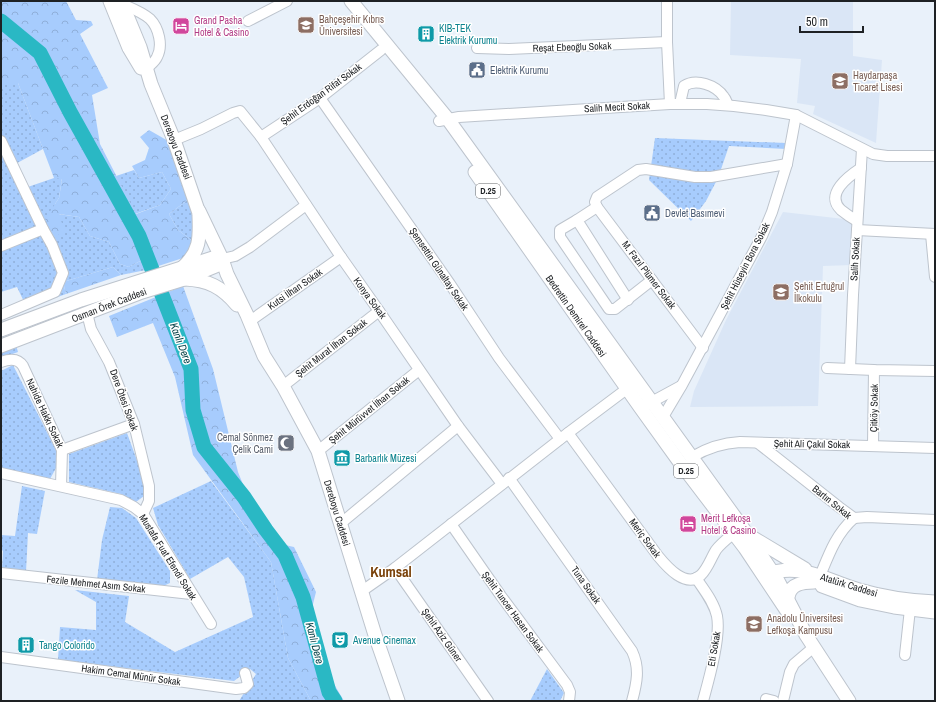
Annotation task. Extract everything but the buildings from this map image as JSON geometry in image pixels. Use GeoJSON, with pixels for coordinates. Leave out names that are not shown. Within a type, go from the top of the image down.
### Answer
{"type":"FeatureCollection","features":[{"type":"Feature","properties":{"kind":"main road","name":"Bedrettin Demirel Caddesi"},"geometry":{"type":"LineString","coordinates":[[340,1],[443,120]]}},
{"type":"Feature","properties":{"kind":"main road","name":"Bedrettin Demirel Caddesi"},"geometry":{"type":"LineString","coordinates":[[351,1],[443,120],[635,394],[682,464],[742,532]]}},
{"type":"Feature","properties":{"kind":"main road","name":"Dereboyu Caddesi"},"geometry":{"type":"LineString","coordinates":[[117,2],[140,48],[151,84],[174,140],[218,261],[243,319],[254,334]]}},
{"type":"Feature","properties":{"kind":"main road","name":"Dereboyu Caddesi"},"geometry":{"type":"LineString","coordinates":[[117,2],[129,48],[151,84]]}},
{"type":"Feature","properties":{"kind":"main road"},"geometry":{"type":"LineString","coordinates":[[177,275],[192,259],[199,244],[199,211]]}},
{"type":"Feature","properties":{"kind":"main road","name":"Dereboyu Caddesi"},"geometry":{"type":"LineString","coordinates":[[218,261],[227,274],[250,321],[264,356],[283,386],[318,451],[375,635],[398,701]]}},
{"type":"Feature","properties":{"kind":"main road","name":"Osman Örek Caddesi"},"geometry":{"type":"LineString","coordinates":[[1,330],[81,300],[140,287],[218,261]]}},
{"type":"Feature","properties":{"kind":"main road"},"geometry":{"type":"LineString","coordinates":[[177,275],[204,281],[216,286],[228,294],[237,305]]}},
{"type":"Feature","properties":{"kind":"main road","name":"Osman Örek Caddesi"},"geometry":{"type":"LineString","coordinates":[[1,346],[87,313],[140,287]]}},
{"type":"Feature","properties":{"kind":"main road","name":"Bedrettin Demirel Caddesi"},"geometry":{"type":"LineString","coordinates":[[635,394],[653,402],[692,457],[770,577],[781,604],[806,635],[850,701]]}},
{"type":"Feature","properties":{"kind":"main road"},"geometry":{"type":"LineString","coordinates":[[742,532],[814,577],[804,583],[795,585],[790,590],[788,597]]}},
{"type":"Feature","properties":{"kind":"main road","name":"Atatürk Caddesi"},"geometry":{"type":"LineString","coordinates":[[770,577],[790,570],[868,592],[935,602]]}},
{"type":"Feature","properties":{"kind":"main road","name":"Bedrettin Demirel Caddesi"},"geometry":{"type":"LineString","coordinates":[[770,577],[788,597],[806,635]]}},
{"type":"Feature","properties":{"kind":"main road","name":"Atatürk Caddesi"},"geometry":{"type":"LineString","coordinates":[[814,577],[856,599],[935,612]]}},
{"type":"Feature","properties":{"kind":"street"},"geometry":{"type":"LineString","coordinates":[[248,21],[287,1]]}},
{"type":"Feature","properties":{"kind":"street"},"geometry":{"type":"LineString","coordinates":[[667,1],[670,104]]}},
{"type":"Feature","properties":{"kind":"street"},"geometry":{"type":"LineString","coordinates":[[117,2],[140,12],[150,19],[158,34],[160,48],[157,58],[146,69]]}},
{"type":"Feature","properties":{"kind":"street","name":"Reşat Ebeoğlu Sokak"},"geometry":{"type":"LineString","coordinates":[[477,48],[508,49],[667,42]]}},
{"type":"Feature","properties":{"kind":"street","name":"Şehit Erdoğan Rifat Sokak"},"geometry":{"type":"LineString","coordinates":[[261,137],[320,98],[381,50]]}},
{"type":"Feature","properties":{"kind":"street"},"geometry":{"type":"LineString","coordinates":[[682,104],[680,99],[684,86],[688,83],[700,83],[711,85],[724,96],[728,106]]}},
{"type":"Feature","properties":{"kind":"street","name":"Şemsettin Günaltay Sokak"},"geometry":{"type":"LineString","coordinates":[[320,98],[450,284],[499,358],[564,436]]}},
{"type":"Feature","properties":{"kind":"street","name":"Salih Mecit Sokak"},"geometry":{"type":"LineString","coordinates":[[443,120],[520,112],[670,104],[728,106],[796,115],[873,154],[887,156],[935,156]]}},
{"type":"Feature","properties":{"kind":"street","name":"Konya Sokak"},"geometry":{"type":"LineString","coordinates":[[174,140],[240,111],[261,137],[341,258],[458,426],[506,481]]}},
{"type":"Feature","properties":{"kind":"street","name":"Şehit Hüseyin Bora Sokak"},"geometry":{"type":"LineString","coordinates":[[663,417],[703,348],[762,236],[772,212],[787,164],[796,115]]}},
{"type":"Feature","properties":{"kind":"street"},"geometry":{"type":"LineString","coordinates":[[1,141],[52,245],[63,273],[55,292],[1,315]]}},
{"type":"Feature","properties":{"kind":"street","name":"Salih Sokak"},"geometry":{"type":"LineString","coordinates":[[850,369],[862,149]]}},
{"type":"Feature","properties":{"kind":"street"},"geometry":{"type":"LineString","coordinates":[[652,280],[615,309],[609,309],[560,238],[560,230],[577,220],[596,205],[597,197],[638,170],[646,168],[695,178],[787,164]]}},
{"type":"Feature","properties":{"kind":"street"},"geometry":{"type":"LineString","coordinates":[[861,168],[849,176],[841,184],[836,194],[836,200],[840,210],[857,225],[933,234],[935,277]]}},
{"type":"Feature","properties":{"kind":"street"},"geometry":{"type":"LineString","coordinates":[[218,261],[235,256],[250,247],[306,204]]}},
{"type":"Feature","properties":{"kind":"street","name":"M. Fazıl Plümer Sokak"},"geometry":{"type":"LineString","coordinates":[[596,205],[703,348]]}},
{"type":"Feature","properties":{"kind":"street"},"geometry":{"type":"LineString","coordinates":[[577,220],[628,300]]}},
{"type":"Feature","properties":{"kind":"street"},"geometry":{"type":"LineString","coordinates":[[1,246],[43,229]]}},
{"type":"Feature","properties":{"kind":"street","name":"Kutsi İlhan Sokak"},"geometry":{"type":"LineString","coordinates":[[250,321],[341,258]]}},
{"type":"Feature","properties":{"kind":"street","name":"Şehit Murat İlhan Sokak"},"geometry":{"type":"LineString","coordinates":[[283,386],[379,311]]}},
{"type":"Feature","properties":{"kind":"street","name":"Dere Ötesi Sokak"},"geometry":{"type":"LineString","coordinates":[[87,313],[91,329],[109,362],[134,424],[149,486],[149,501],[142,514]]}},
{"type":"Feature","properties":{"kind":"street","name":"Nahide Hakkı Sokak"},"geometry":{"type":"LineString","coordinates":[[1,362],[13,360],[22,363],[62,450],[61,486]]}},
{"type":"Feature","properties":{"kind":"street"},"geometry":{"type":"LineString","coordinates":[[827,368],[935,371]]}},
{"type":"Feature","properties":{"kind":"street","name":"Şehit Mürüvvet İlhan Sokak"},"geometry":{"type":"LineString","coordinates":[[318,451],[420,370]]}},
{"type":"Feature","properties":{"kind":"street","name":"Çitköy Sokak"},"geometry":{"type":"LineString","coordinates":[[873,445],[874,370]]}},
{"type":"Feature","properties":{"kind":"street"},"geometry":{"type":"LineString","coordinates":[[362,592],[396,568],[450,524],[605,405],[635,394],[653,402],[682,385]]}},
{"type":"Feature","properties":{"kind":"street"},"geometry":{"type":"LineString","coordinates":[[62,450],[134,424]]}},
{"type":"Feature","properties":{"kind":"street"},"geometry":{"type":"LineString","coordinates":[[340,524],[458,426]]}},
{"type":"Feature","properties":{"kind":"street","name":"Meriç Sokak"},"geometry":{"type":"LineString","coordinates":[[564,436],[667,567],[679,576],[688,579],[696,578]]}},
{"type":"Feature","properties":{"kind":"street","name":"Şehit Ali Çakıl Sokak"},"geometry":{"type":"LineString","coordinates":[[692,457],[702,451],[718,445],[740,442],[935,448]]}},
{"type":"Feature","properties":{"kind":"street","name":"Bartın Sokak"},"geometry":{"type":"LineString","coordinates":[[758,442],[854,518],[845,526],[837,537],[814,577]]}},
{"type":"Feature","properties":{"kind":"street","name":"Mustafa Fuat Efendi Sokak"},"geometry":{"type":"LineString","coordinates":[[1,473],[121,500],[134,507],[142,514],[211,624]]}},
{"type":"Feature","properties":{"kind":"street","name":"Tuna Sokak"},"geometry":{"type":"LineString","coordinates":[[506,481],[632,651],[638,669],[637,683],[632,701]]}},
{"type":"Feature","properties":{"kind":"street"},"geometry":{"type":"LineString","coordinates":[[854,518],[867,517],[935,520]]}},
{"type":"Feature","properties":{"kind":"street","name":"Şehit Tuncer Hasan Sokak"},"geometry":{"type":"LineString","coordinates":[[450,524],[567,685],[570,692],[569,701]]}},
{"type":"Feature","properties":{"kind":"street"},"geometry":{"type":"LineString","coordinates":[[696,578],[704,572],[720,545],[742,532]]}},
{"type":"Feature","properties":{"kind":"street","name":"Şehit Aziz Güner"},"geometry":{"type":"LineString","coordinates":[[396,568],[488,701]]}},
{"type":"Feature","properties":{"kind":"street","name":"Fezile Mehmet Asım Sokak"},"geometry":{"type":"LineString","coordinates":[[1,573],[191,594]]}},
{"type":"Feature","properties":{"kind":"street","name":"Eti Sokak"},"geometry":{"type":"LineString","coordinates":[[696,578],[711,600],[717,615],[718,623],[717,640],[704,701]]}},
{"type":"Feature","properties":{"kind":"street"},"geometry":{"type":"LineString","coordinates":[[905,655],[910,609]]}},
{"type":"Feature","properties":{"kind":"street"},"geometry":{"type":"LineString","coordinates":[[783,701],[790,672],[794,664],[814,647]]}},
{"type":"Feature","properties":{"kind":"street","name":"Hakim Cemal Münür Sokak"},"geometry":{"type":"LineString","coordinates":[[1,657],[236,690],[244,688],[248,684],[245,673]]}},
{"type":"Feature","properties":{"kind":"shaded area","name":"Haydarpaşa Ticaret Lisesi"},"geometry":{"type":"Polygon","coordinates":[[[731,1],[853,1],[853,56],[882,60],[876,143],[813,114],[815,106],[797,103],[801,59],[730,55],[731,1]]]}},
{"type":"Feature","properties":{"kind":"shaded area","name":"Şehit Ertuğrul İlkokulu"},"geometry":{"type":"Polygon","coordinates":[[[783,212],[853,220],[852,265],[823,266],[818,406],[690,407],[694,391],[726,320],[783,212]]]}},
{"type":"Feature","properties":{"kind":"green space"},"geometry":{"type":"Polygon","coordinates":[[[1,1],[66,1],[76,20],[91,21],[93,25],[80,34],[108,88],[92,95],[100,144],[136,214],[160,205],[171,189],[162,172],[139,178],[132,166],[145,160],[149,148],[140,137],[149,130],[170,142],[189,199],[169,214],[178,230],[194,242],[187,255],[183,258],[146,270],[142,260],[129,267],[120,264],[109,242],[90,236],[79,217],[59,214],[65,233],[54,236],[45,219],[59,198],[62,179],[54,178],[18,83],[1,83],[1,1]]]}},
{"type":"Feature","properties":{"kind":"green space"},"geometry":{"type":"Polygon","coordinates":[[[1,83],[18,83],[43,149],[8,168],[19,190],[54,178],[62,178],[59,198],[55,204],[58,214],[79,217],[90,236],[109,242],[120,264],[129,267],[142,260],[146,270],[121,275],[113,267],[63,282],[66,294],[27,308],[17,287],[1,292],[1,83]]]}},
{"type":"Feature","properties":{"kind":"green space"},"geometry":{"type":"Polygon","coordinates":[[[655,138],[786,143],[786,149],[729,146],[718,178],[706,201],[691,221],[649,180],[655,138]]]}},
{"type":"Feature","properties":{"kind":"green space"},"geometry":{"type":"Polygon","coordinates":[[[134,170],[139,178],[162,172],[171,189],[160,205],[135,214],[116,176],[134,170]]]}},
{"type":"Feature","properties":{"kind":"green space"},"geometry":{"type":"Polygon","coordinates":[[[189,199],[198,224],[194,242],[178,230],[169,214],[189,199]]]}},
{"type":"Feature","properties":{"kind":"green space"},"geometry":{"type":"Polygon","coordinates":[[[113,267],[121,275],[66,294],[63,282],[113,267]]]}},
{"type":"Feature","properties":{"kind":"green space"},"geometry":{"type":"Polygon","coordinates":[[[183,286],[213,369],[238,472],[266,541],[294,547],[316,592],[312,608],[334,684],[344,701],[311,701],[288,658],[271,562],[193,455],[175,377],[153,323],[117,337],[109,316],[183,286]]]}},
{"type":"Feature","properties":{"kind":"green space"},"geometry":{"type":"Polygon","coordinates":[[[16,345],[18,352],[1,358],[1,351],[16,345]]]}},
{"type":"Feature","properties":{"kind":"green space"},"geometry":{"type":"Polygon","coordinates":[[[13,365],[56,450],[56,468],[50,479],[1,469],[1,371],[13,365]]]}},
{"type":"Feature","properties":{"kind":"green space"},"geometry":{"type":"Polygon","coordinates":[[[127,433],[147,488],[144,496],[136,502],[121,494],[69,482],[69,454],[127,433]]]}},
{"type":"Feature","properties":{"kind":"green space"},"geometry":{"type":"Polygon","coordinates":[[[211,481],[271,562],[288,658],[311,701],[239,701],[256,674],[250,669],[234,681],[58,660],[60,627],[96,630],[96,602],[75,590],[129,596],[125,622],[175,652],[253,617],[244,577],[228,557],[190,579],[158,525],[153,508],[211,481]]]}},
{"type":"Feature","properties":{"kind":"green space"},"geometry":{"type":"Polygon","coordinates":[[[22,486],[45,491],[37,534],[28,533],[26,572],[2,569],[3,551],[1,549],[1,535],[15,536],[22,486]]]}},
{"type":"Feature","properties":{"kind":"green space"},"geometry":{"type":"Polygon","coordinates":[[[110,507],[122,508],[136,518],[170,571],[170,583],[161,587],[97,580],[102,540],[110,507]]]}},
{"type":"Feature","properties":{"kind":"green space"},"geometry":{"type":"Polygon","coordinates":[[[547,669],[564,693],[560,701],[530,701],[547,669]]]}},
{"type":"Feature","properties":{"kind":"waterway","name":"Kanlı Dere"},"geometry":{"type":"LineString","coordinates":[[1,21],[40,53],[70,112],[139,236],[191,369],[193,410],[204,447],[244,497],[285,555],[303,597],[329,692],[335,701]]}},
{"type":"Feature","properties":{"kind":"place","name":"Bahçeşehir Kıbrıs Üniversitesi"},"geometry":{"type":"Point","coordinates":[306,25]}},
{"type":"Feature","properties":{"kind":"place","name":"Grand Pasha Hotel & Casino"},"geometry":{"type":"Point","coordinates":[181,26]}},
{"type":"Feature","properties":{"kind":"place","name":"KIB-TEK Elektrik Kurumu"},"geometry":{"type":"Point","coordinates":[426,34]}},
{"type":"Feature","properties":{"kind":"place","name":"Elektrik Kurumu"},"geometry":{"type":"Point","coordinates":[477,70]}},
{"type":"Feature","properties":{"kind":"place","name":"Haydarpaşa Ticaret Lisesi"},"geometry":{"type":"Point","coordinates":[840,81]}},
{"type":"Feature","properties":{"kind":"place","name":"Devlet Basımevi"},"geometry":{"type":"Point","coordinates":[652,213]}},
{"type":"Feature","properties":{"kind":"place","name":"Şehit Ertuğrul İlkokulu"},"geometry":{"type":"Point","coordinates":[781,292]}},
{"type":"Feature","properties":{"kind":"place","name":"Cemal Sönmez Çelik Cami"},"geometry":{"type":"Point","coordinates":[286,443]}},
{"type":"Feature","properties":{"kind":"place","name":"Barbarlık Müzesi"},"geometry":{"type":"Point","coordinates":[342,458]}},
{"type":"Feature","properties":{"kind":"place","name":"Merit Lefkoşa Hotel & Casino"},"geometry":{"type":"Point","coordinates":[688,524]}},
{"type":"Feature","properties":{"kind":"place","name":"Anadolu Üniversitesi Lefkoşa Kampusu"},"geometry":{"type":"Point","coordinates":[754,624]}},
{"type":"Feature","properties":{"kind":"place","name":"Avenue Cinemax"},"geometry":{"type":"Point","coordinates":[340,640]}},
{"type":"Feature","properties":{"kind":"place","name":"Tango Colorido"},"geometry":{"type":"Point","coordinates":[26,645]}},
{"type":"Feature","properties":{"kind":"district","name":"Kumsal"},"geometry":{"type":"Point","coordinates":[391,572]}}]}
